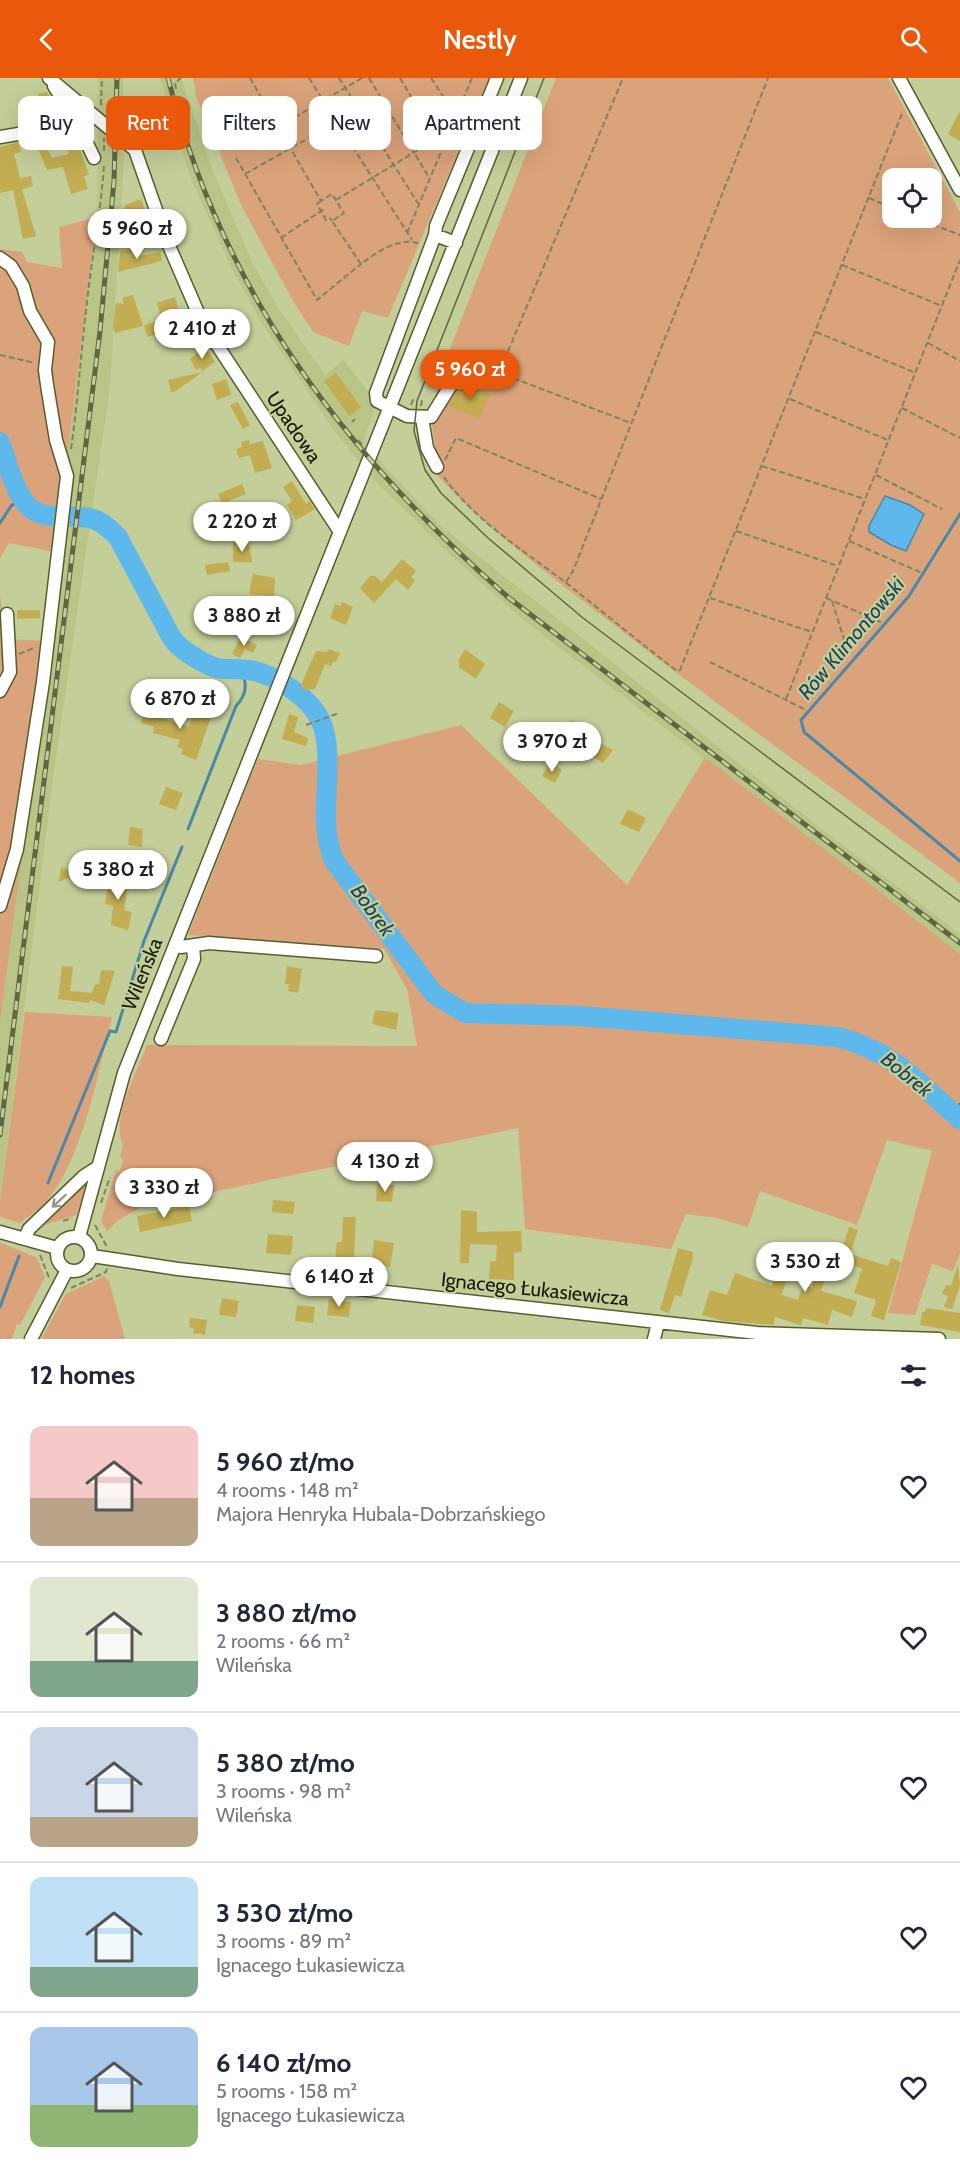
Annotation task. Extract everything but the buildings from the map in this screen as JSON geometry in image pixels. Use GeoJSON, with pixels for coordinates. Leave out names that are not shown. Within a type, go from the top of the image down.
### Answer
{"type":"FeatureCollection","features":[{"type":"Feature","properties":{"kind":"street"},"geometry":{"type":"LineString","coordinates":[[495,375],[456,377],[431,417],[407,416],[390,410],[377,401],[376,393],[497,78]]}},
{"type":"Feature","properties":{"kind":"street","name":"Wileńska"},"geometry":{"type":"LineString","coordinates":[[79,1237],[124,1073],[521,78]]}},
{"type":"Feature","properties":{"kind":"street"},"geometry":{"type":"LineString","coordinates":[[898,78],[960,190]]}},
{"type":"Feature","properties":{"kind":"street","name":"Upadowa"},"geometry":{"type":"LineString","coordinates":[[51,81],[101,120],[130,146],[139,158],[166,241],[202,322],[340,532]]}},
{"type":"Feature","properties":{"kind":"street"},"geometry":{"type":"LineString","coordinates":[[51,81],[61,96]]}},
{"type":"Feature","properties":{"kind":"street"},"geometry":{"type":"LineString","coordinates":[[0,137],[18,134]]}},
{"type":"Feature","properties":{"kind":"street"},"geometry":{"type":"LineString","coordinates":[[90,150],[94,158]]}},
{"type":"Feature","properties":{"kind":"street"},"geometry":{"type":"LineString","coordinates":[[435,235],[456,243]]}},
{"type":"Feature","properties":{"kind":"street"},"geometry":{"type":"LineString","coordinates":[[0,258],[11,266],[23,286],[30,310],[45,336],[48,348],[45,370],[56,440],[67,476],[48,645],[17,849],[0,906]]}},
{"type":"Feature","properties":{"kind":"street"},"geometry":{"type":"LineString","coordinates":[[422,418],[427,448],[438,468]]}},
{"type":"Feature","properties":{"kind":"street"},"geometry":{"type":"LineString","coordinates":[[0,691],[10,672],[7,614]]}},
{"type":"Feature","properties":{"kind":"street"},"geometry":{"type":"LineString","coordinates":[[175,945],[194,946],[209,943],[376,956]]}},
{"type":"Feature","properties":{"kind":"street"},"geometry":{"type":"LineString","coordinates":[[161,1038],[194,959],[194,946]]}},
{"type":"Feature","properties":{"kind":"street"},"geometry":{"type":"LineString","coordinates":[[25,1238],[29,1229],[84,1176],[98,1167]]}},
{"type":"Feature","properties":{"kind":"street"},"geometry":{"type":"LineString","coordinates":[[0,1232],[57,1248]]}},
{"type":"Feature","properties":{"kind":"street"},"geometry":{"type":"LineString","coordinates":[[69,1237],[79,1237],[89,1244],[92,1256],[83,1269],[67,1270],[59,1263],[57,1248],[69,1237]]}},
{"type":"Feature","properties":{"kind":"street","name":"Ignacego Łukasiewicza"},"geometry":{"type":"LineString","coordinates":[[92,1256],[658,1323],[771,1334],[939,1339]]}},
{"type":"Feature","properties":{"kind":"street"},"geometry":{"type":"LineString","coordinates":[[31,1339],[67,1270]]}},
{"type":"Feature","properties":{"kind":"street"},"geometry":{"type":"LineString","coordinates":[[654,1339],[658,1323]]}},
{"type":"Feature","properties":{"kind":"path"},"geometry":{"type":"LineString","coordinates":[[67,476],[97,240],[102,78]]}},
{"type":"Feature","properties":{"kind":"path"},"geometry":{"type":"LineString","coordinates":[[176,89],[175,83],[181,78]]}},
{"type":"Feature","properties":{"kind":"path"},"geometry":{"type":"LineString","coordinates":[[250,78],[260,96]]}},
{"type":"Feature","properties":{"kind":"path"},"geometry":{"type":"LineString","coordinates":[[309,78],[321,96]]}},
{"type":"Feature","properties":{"kind":"path"},"geometry":{"type":"LineString","coordinates":[[339,78],[419,205]]}},
{"type":"Feature","properties":{"kind":"path"},"geometry":{"type":"LineString","coordinates":[[332,96],[362,78]]}},
{"type":"Feature","properties":{"kind":"path"},"geometry":{"type":"LineString","coordinates":[[369,78],[430,178]]}},
{"type":"Feature","properties":{"kind":"path"},"geometry":{"type":"LineString","coordinates":[[400,78],[410,96]]}},
{"type":"Feature","properties":{"kind":"path"},"geometry":{"type":"LineString","coordinates":[[431,78],[443,96]]}},
{"type":"Feature","properties":{"kind":"path"},"geometry":{"type":"LineString","coordinates":[[464,96],[472,78]]}},
{"type":"Feature","properties":{"kind":"path"},"geometry":{"type":"LineString","coordinates":[[622,78],[559,233],[495,375],[516,377],[631,423]]}},
{"type":"Feature","properties":{"kind":"path"},"geometry":{"type":"LineString","coordinates":[[566,582],[573,571],[768,78]]}},
{"type":"Feature","properties":{"kind":"path"},"geometry":{"type":"LineString","coordinates":[[601,499],[456,438],[438,468],[459,495],[484,519],[677,670],[683,666],[904,109],[913,105]]}},
{"type":"Feature","properties":{"kind":"path"},"geometry":{"type":"LineString","coordinates":[[246,174],[289,150]]}},
{"type":"Feature","properties":{"kind":"path"},"geometry":{"type":"LineString","coordinates":[[292,150],[321,201]]}},
{"type":"Feature","properties":{"kind":"path"},"geometry":{"type":"LineString","coordinates":[[355,150],[413,241],[430,248]]}},
{"type":"Feature","properties":{"kind":"path"},"geometry":{"type":"LineString","coordinates":[[336,200],[420,150]]}},
{"type":"Feature","properties":{"kind":"path"},"geometry":{"type":"LineString","coordinates":[[407,233],[441,150]]}},
{"type":"Feature","properties":{"kind":"path"},"geometry":{"type":"LineString","coordinates":[[237,158],[317,300],[382,248],[413,241]]}},
{"type":"Feature","properties":{"kind":"path"},"geometry":{"type":"LineString","coordinates":[[333,221],[344,213],[333,194],[317,204],[326,220],[330,218],[333,221],[361,264]]}},
{"type":"Feature","properties":{"kind":"path"},"geometry":{"type":"LineString","coordinates":[[869,198],[882,204]]}},
{"type":"Feature","properties":{"kind":"path"},"geometry":{"type":"LineString","coordinates":[[281,238],[322,210]]}},
{"type":"Feature","properties":{"kind":"path"},"geometry":{"type":"LineString","coordinates":[[942,228],[960,235]]}},
{"type":"Feature","properties":{"kind":"path"},"geometry":{"type":"LineString","coordinates":[[786,699],[960,260]]}},
{"type":"Feature","properties":{"kind":"path"},"geometry":{"type":"LineString","coordinates":[[842,265],[943,306]]}},
{"type":"Feature","properties":{"kind":"path"},"geometry":{"type":"LineString","coordinates":[[957,268],[960,273]]}},
{"type":"Feature","properties":{"kind":"path"},"geometry":{"type":"LineString","coordinates":[[815,332],[916,373]]}},
{"type":"Feature","properties":{"kind":"path"},"geometry":{"type":"LineString","coordinates":[[928,343],[960,361]]}},
{"type":"Feature","properties":{"kind":"path"},"geometry":{"type":"LineString","coordinates":[[0,355],[35,362],[45,370]]}},
{"type":"Feature","properties":{"kind":"path"},"geometry":{"type":"LineString","coordinates":[[406,396],[414,399]]}},
{"type":"Feature","properties":{"kind":"path"},"geometry":{"type":"LineString","coordinates":[[789,398],[890,441]]}},
{"type":"Feature","properties":{"kind":"path"},"geometry":{"type":"LineString","coordinates":[[902,408],[960,438]]}},
{"type":"Feature","properties":{"kind":"path"},"geometry":{"type":"LineString","coordinates":[[352,422],[356,419]]}},
{"type":"Feature","properties":{"kind":"path"},"geometry":{"type":"LineString","coordinates":[[762,466],[865,499]]}},
{"type":"Feature","properties":{"kind":"path"},"geometry":{"type":"LineString","coordinates":[[876,476],[942,508]]}},
{"type":"Feature","properties":{"kind":"path"},"geometry":{"type":"LineString","coordinates":[[736,531],[838,566]]}},
{"type":"Feature","properties":{"kind":"path"},"geometry":{"type":"LineString","coordinates":[[849,541],[922,573]]}},
{"type":"Feature","properties":{"kind":"path"},"geometry":{"type":"LineString","coordinates":[[710,598],[812,632]]}},
{"type":"Feature","properties":{"kind":"path"},"geometry":{"type":"LineString","coordinates":[[826,598],[881,622]]}},
{"type":"Feature","properties":{"kind":"path"},"geometry":{"type":"LineString","coordinates":[[832,601],[844,639],[841,650]]}},
{"type":"Feature","properties":{"kind":"path"},"geometry":{"type":"LineString","coordinates":[[10,656],[31,648],[48,645]]}},
{"type":"Feature","properties":{"kind":"path"},"geometry":{"type":"LineString","coordinates":[[710,662],[806,710]]}},
{"type":"Feature","properties":{"kind":"path"},"geometry":{"type":"LineString","coordinates":[[306,725],[339,713]]}},
{"type":"Feature","properties":{"kind":"path"},"geometry":{"type":"LineString","coordinates":[[39,1254],[48,1279],[69,1289],[106,1272],[110,1248],[95,1225]]}},
{"type":"Feature","properties":{"kind":"shaded area"},"geometry":{"type":"Polygon","coordinates":[[[98,78],[123,78],[123,96],[106,96],[106,150],[124,150],[110,387],[54,771],[0,1202],[0,1023],[97,217],[98,78]]]}},
{"type":"Feature","properties":{"kind":"shaded area"},"geometry":{"type":"Polygon","coordinates":[[[160,78],[181,78],[187,96],[166,96],[160,78]]]}},
{"type":"Feature","properties":{"kind":"shaded area"},"geometry":{"type":"Polygon","coordinates":[[[193,78],[489,78],[481,96],[403,96],[403,150],[459,150],[388,318],[362,311],[349,346],[313,332],[293,301],[242,207],[218,150],[297,150],[297,96],[202,96],[202,110],[196,96],[193,78]]]}},
{"type":"Feature","properties":{"kind":"shaded area"},"geometry":{"type":"Polygon","coordinates":[[[556,78],[888,78],[936,168],[882,168],[882,228],[942,228],[942,178],[960,212],[960,883],[699,690],[497,533],[433,471],[437,463],[431,417],[440,374],[528,150],[542,150],[542,114],[556,78]]]}},
{"type":"Feature","properties":{"kind":"shaded area"},"geometry":{"type":"Polygon","coordinates":[[[190,104],[202,139],[202,150],[206,150],[253,264],[278,308],[325,375],[344,360],[377,404],[363,442],[388,470],[441,526],[818,826],[960,934],[960,954],[522,619],[446,551],[375,481],[335,432],[261,322],[231,267],[190,176],[182,150],[190,150],[190,104]]]}},
{"type":"Feature","properties":{"kind":"shaded area"},"geometry":{"type":"Polygon","coordinates":[[[97,217],[55,552],[9,543],[0,558],[0,249],[22,252],[27,262],[62,268],[59,227],[97,217]]]}},
{"type":"Feature","properties":{"kind":"shaded area"},"geometry":{"type":"Polygon","coordinates":[[[0,597],[8,639],[46,641],[34,761],[0,1023],[0,597]]]}},
{"type":"Feature","properties":{"kind":"shaded area"},"geometry":{"type":"Polygon","coordinates":[[[461,725],[627,885],[705,757],[960,954],[960,1253],[953,1271],[932,1264],[915,1315],[888,1313],[932,1151],[887,1140],[857,1225],[760,1191],[748,1227],[716,1218],[686,1214],[671,1249],[525,1229],[518,1128],[141,1207],[117,1221],[107,1231],[101,1221],[116,1170],[120,1171],[123,1159],[120,1158],[123,1145],[120,1123],[127,1095],[147,1045],[417,1046],[407,989],[384,949],[188,935],[258,759],[301,765],[461,725]]]}},
{"type":"Feature","properties":{"kind":"shaded area"},"geometry":{"type":"Polygon","coordinates":[[[25,1012],[112,1017],[88,1114],[70,1164],[45,1203],[20,1223],[0,1217],[0,1202],[25,1012]]]}},
{"type":"Feature","properties":{"kind":"shaded area"},"geometry":{"type":"Polygon","coordinates":[[[89,1180],[76,1215],[45,1225],[42,1222],[89,1180]]]}},
{"type":"Feature","properties":{"kind":"shaded area"},"geometry":{"type":"Polygon","coordinates":[[[0,1242],[37,1258],[45,1277],[20,1325],[17,1324],[12,1339],[0,1339],[0,1242]]]}},
{"type":"Feature","properties":{"kind":"shaded area"},"geometry":{"type":"Polygon","coordinates":[[[104,1276],[109,1281],[125,1339],[41,1339],[66,1294],[104,1276]]]}},
{"type":"Feature","properties":{"kind":"water"},"geometry":{"type":"Polygon","coordinates":[[[885,496],[910,505],[924,514],[906,551],[869,532],[869,526],[885,496]]]}},
{"type":"Feature","properties":{"kind":"waterway","name":"Bobrek"},"geometry":{"type":"LineString","coordinates":[[0,442],[15,484],[23,499],[34,511],[51,516],[96,520],[118,537],[168,632],[179,646],[211,666],[222,669],[248,670],[267,675],[296,692],[311,706],[324,729],[327,747],[326,826],[335,862],[434,994],[465,1013],[580,1016],[838,1037],[876,1051],[891,1060],[960,1119]]}},
{"type":"Feature","properties":{"kind":"waterway"},"geometry":{"type":"LineString","coordinates":[[0,523],[11,506],[22,498]]}},
{"type":"Feature","properties":{"kind":"waterway","name":"Rów Klimontowski"},"geometry":{"type":"LineString","coordinates":[[960,514],[909,596],[801,720],[804,732],[960,861]]}},
{"type":"Feature","properties":{"kind":"waterway"},"geometry":{"type":"LineString","coordinates":[[188,829],[236,706],[244,694],[245,681],[242,670]]}},
{"type":"Feature","properties":{"kind":"waterway"},"geometry":{"type":"LineString","coordinates":[[48,1183],[110,1031],[116,1032],[144,941],[182,847]]}},
{"type":"Feature","properties":{"kind":"waterway","name":"Rów Klimontowski"},"geometry":{"type":"LineString","coordinates":[[950,1110],[960,1104]]}},
{"type":"Feature","properties":{"kind":"waterway"},"geometry":{"type":"LineString","coordinates":[[0,1307],[19,1256]]}},
{"type":"Feature","properties":{"kind":"tram line"},"geometry":{"type":"LineString","coordinates":[[544,78],[417,401],[414,431],[425,470],[441,493],[488,538],[583,618],[960,902]]}},
{"type":"Feature","properties":{"kind":"railway"},"geometry":{"type":"LineString","coordinates":[[0,1135],[100,331],[114,181],[117,78]]}},
{"type":"Feature","properties":{"kind":"railway"},"geometry":{"type":"LineString","coordinates":[[168,78],[191,156],[221,229],[256,299],[297,365],[343,427],[394,487],[449,543],[509,598],[960,943]]}}]}
